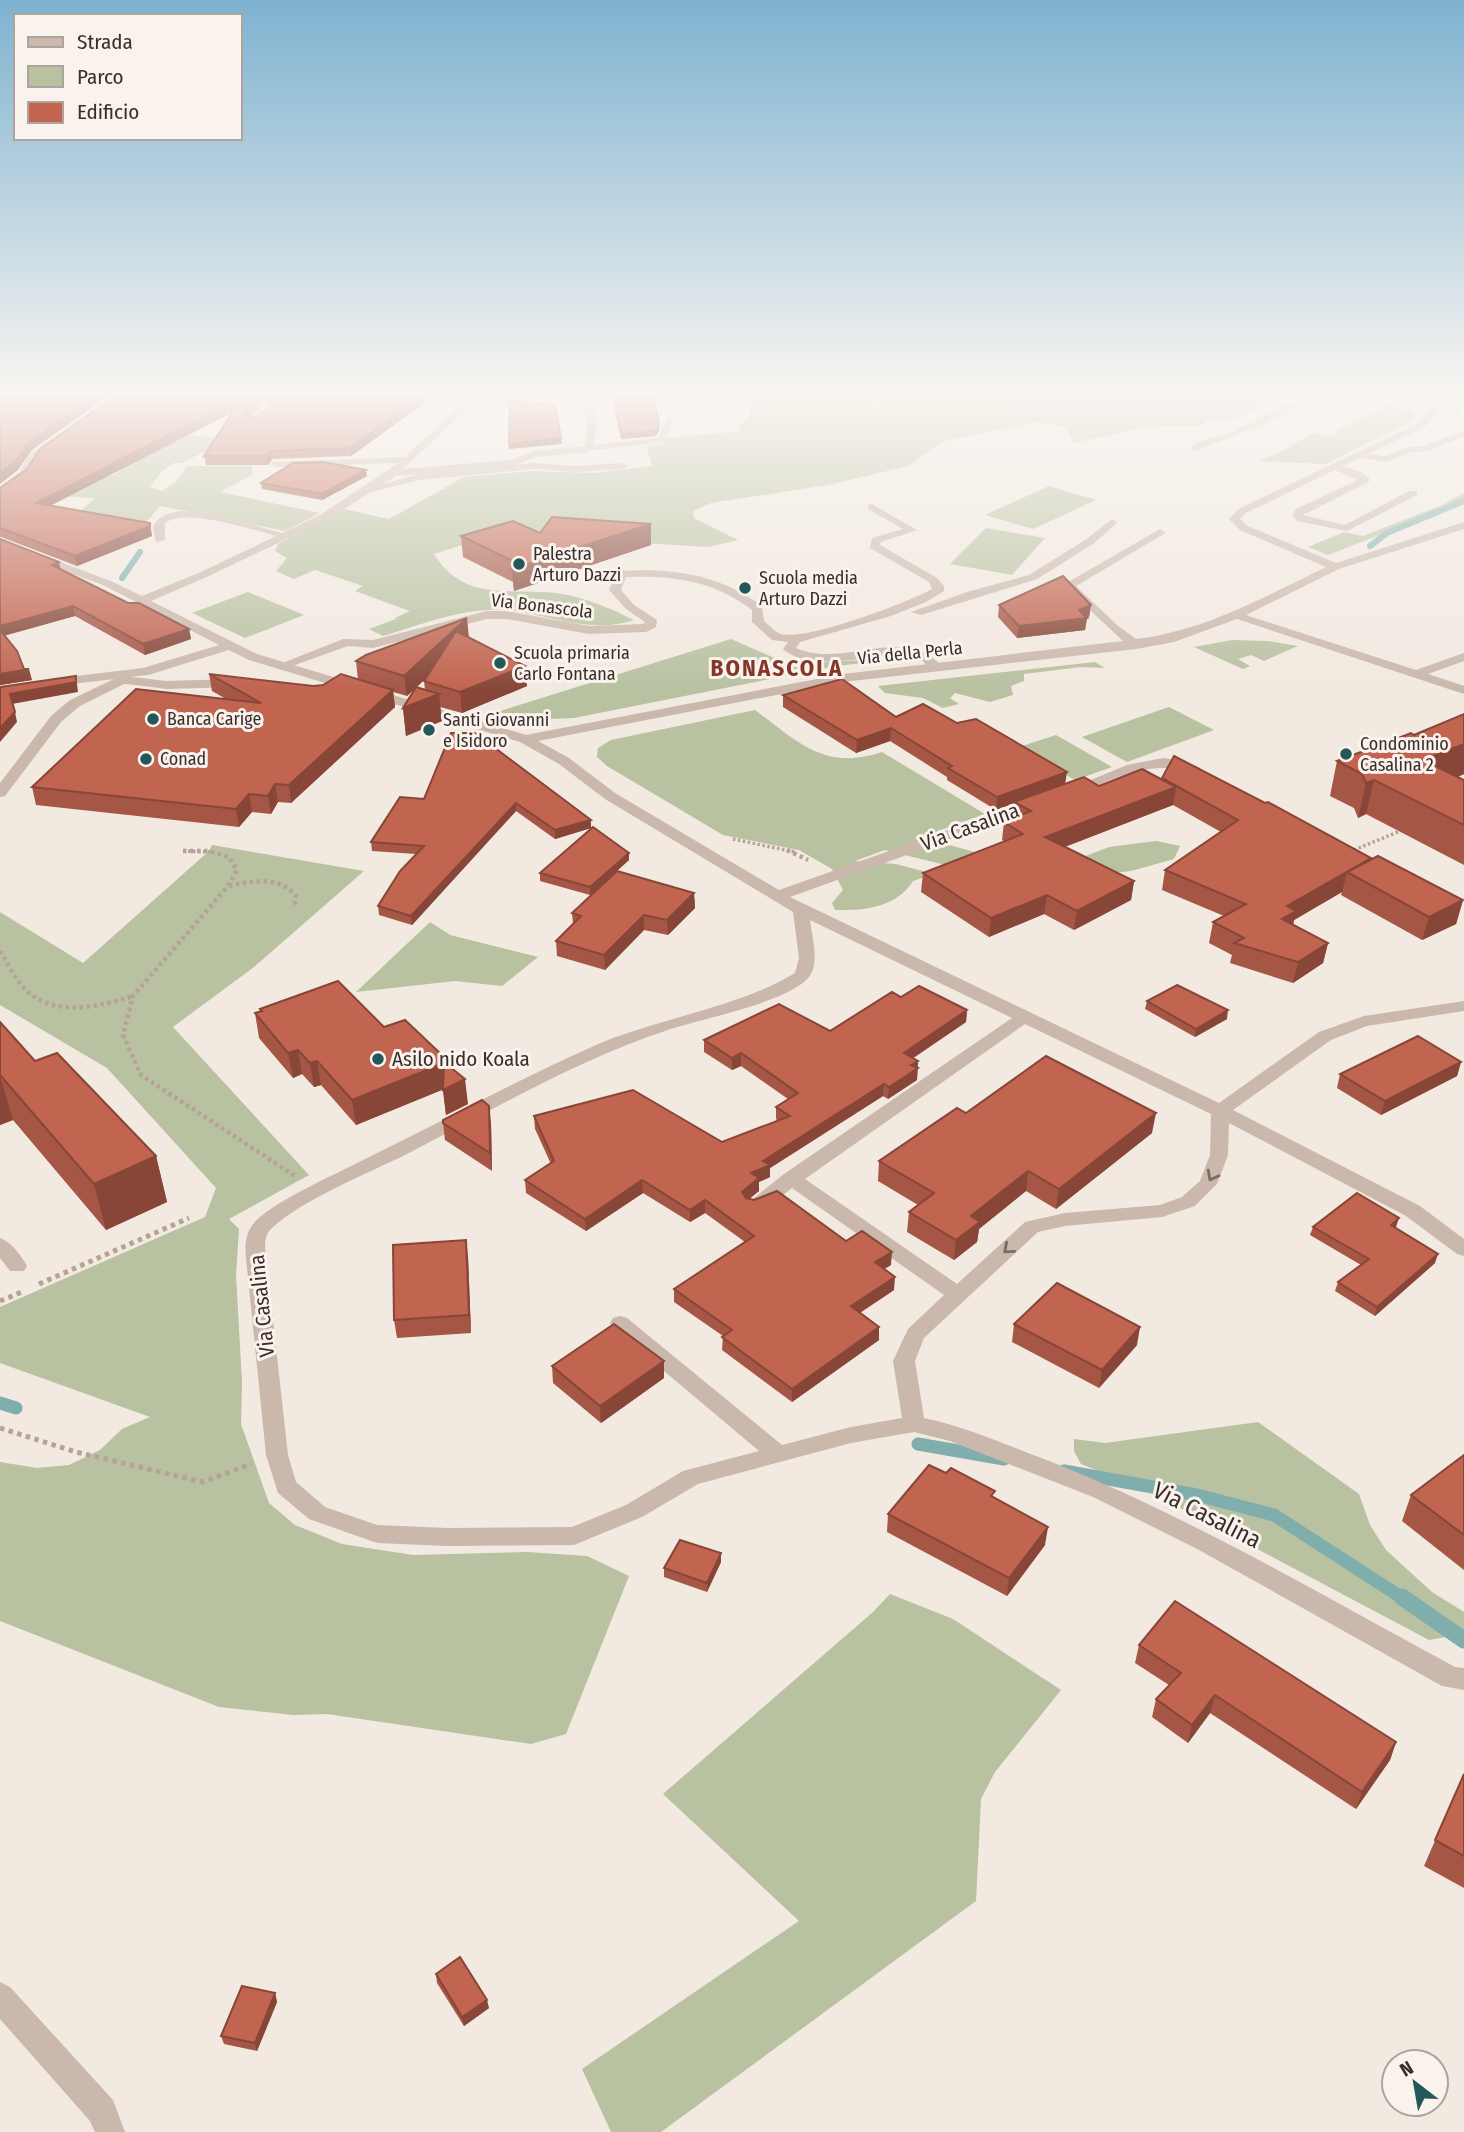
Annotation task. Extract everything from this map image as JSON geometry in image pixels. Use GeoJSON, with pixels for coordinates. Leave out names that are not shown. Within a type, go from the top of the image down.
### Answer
{"type":"FeatureCollection","features":[{"type":"Feature","properties":{"kind":"street"},"geometry":{"type":"LineString","coordinates":[[142,600],[288,536],[364,491]]}},
{"type":"Feature","properties":{"kind":"street"},"geometry":{"type":"LineString","coordinates":[[1283,491],[1242,511],[1234,519],[1244,528],[1335,567]]}},
{"type":"Feature","properties":{"kind":"street"},"geometry":{"type":"LineString","coordinates":[[1341,491],[1300,511],[1297,515],[1301,519],[1337,528],[1347,527],[1413,493]]}},
{"type":"Feature","properties":{"kind":"street"},"geometry":{"type":"LineString","coordinates":[[872,507],[912,530],[876,540],[874,546],[933,580],[938,591],[920,602],[796,639],[789,649],[797,655],[899,650],[924,656],[936,667]]}},
{"type":"Feature","properties":{"kind":"street"},"geometry":{"type":"LineString","coordinates":[[160,540],[158,526],[167,517],[177,515],[204,517],[288,536]]}},
{"type":"Feature","properties":{"kind":"street"},"geometry":{"type":"LineString","coordinates":[[833,629],[864,630],[971,594],[1033,577],[1089,542],[1112,522]]}},
{"type":"Feature","properties":{"kind":"street","name":"Via della Perla"},"geometry":{"type":"LineString","coordinates":[[525,738],[566,733],[844,678],[1136,645],[1206,628],[1335,567],[1464,525]]}},
{"type":"Feature","properties":{"kind":"street"},"geometry":{"type":"LineString","coordinates":[[1136,645],[1113,628],[1069,585],[1160,533]]}},
{"type":"Feature","properties":{"kind":"street"},"geometry":{"type":"LineString","coordinates":[[0,542],[142,600],[228,646],[281,666],[525,738],[565,761],[610,796],[801,910],[1220,1111],[1384,1195],[1437,1227],[1462,1246]]}},
{"type":"Feature","properties":{"kind":"street","name":"Via Bonascola"},"geometry":{"type":"LineString","coordinates":[[281,666],[347,642],[373,644],[487,615],[507,615],[589,630],[646,628],[652,621],[619,597],[615,590],[622,574],[693,577],[720,585],[758,608],[758,622],[776,637],[796,639]]}},
{"type":"Feature","properties":{"kind":"street"},"geometry":{"type":"LineString","coordinates":[[1236,615],[1464,690]]}},
{"type":"Feature","properties":{"kind":"street"},"geometry":{"type":"LineString","coordinates":[[0,793],[55,719],[75,703],[144,672],[228,646]]}},
{"type":"Feature","properties":{"kind":"street"},"geometry":{"type":"LineString","coordinates":[[1417,674],[1464,657]]}},
{"type":"Feature","properties":{"kind":"street"},"geometry":{"type":"LineString","coordinates":[[39,685],[144,672]]}},
{"type":"Feature","properties":{"kind":"street"},"geometry":{"type":"LineString","coordinates":[[123,680],[167,685],[250,683]]}},
{"type":"Feature","properties":{"kind":"street"},"geometry":{"type":"LineString","coordinates":[[324,692],[341,683]]}},
{"type":"Feature","properties":{"kind":"street","name":"Via Casalina"},"geometry":{"type":"LineString","coordinates":[[778,896],[1146,764],[1164,761],[1185,764],[1210,776]]}},
{"type":"Feature","properties":{"kind":"street","name":"Via Casalina"},"geometry":{"type":"LineString","coordinates":[[801,910],[807,958],[802,975],[782,988],[771,994],[659,1027],[602,1049],[333,1183],[279,1213],[261,1227],[255,1241],[277,1455],[286,1487],[317,1513],[377,1534],[460,1537],[574,1536],[634,1511],[691,1477],[851,1435],[914,1424],[954,1433],[1101,1491],[1207,1543],[1451,1678],[1464,1679]]}},
{"type":"Feature","properties":{"kind":"street"},"geometry":{"type":"LineString","coordinates":[[1220,1111],[1325,1036],[1364,1021],[1464,1006]]}},
{"type":"Feature","properties":{"kind":"street"},"geometry":{"type":"LineString","coordinates":[[755,1205],[1024,1017]]}},
{"type":"Feature","properties":{"kind":"street"},"geometry":{"type":"LineString","coordinates":[[914,1424],[904,1360],[915,1334],[1032,1227],[1055,1220],[1167,1211],[1194,1199],[1211,1182],[1221,1156],[1220,1111]]}},
{"type":"Feature","properties":{"kind":"street"},"geometry":{"type":"LineString","coordinates":[[791,1178],[958,1295]]}},
{"type":"Feature","properties":{"kind":"street"},"geometry":{"type":"LineString","coordinates":[[0,1245],[17,1266]]}},
{"type":"Feature","properties":{"kind":"street"},"geometry":{"type":"LineString","coordinates":[[620,1323],[778,1454]]}},
{"type":"Feature","properties":{"kind":"street"},"geometry":{"type":"LineString","coordinates":[[0,1997],[102,2110],[110,2132]]}},
{"type":"Feature","properties":{"kind":"path"},"geometry":{"type":"LineString","coordinates":[[1354,850],[1414,825]]}},
{"type":"Feature","properties":{"kind":"path"},"geometry":{"type":"LineString","coordinates":[[720,837],[795,852],[816,865]]}},
{"type":"Feature","properties":{"kind":"path"},"geometry":{"type":"LineString","coordinates":[[183,851],[209,851],[229,857],[237,870],[228,886],[133,996],[123,1035],[141,1075],[300,1180]]}},
{"type":"Feature","properties":{"kind":"path"},"geometry":{"type":"LineString","coordinates":[[228,886],[254,881],[277,881],[290,887],[296,896],[294,908]]}},
{"type":"Feature","properties":{"kind":"path"},"geometry":{"type":"LineString","coordinates":[[0,951],[26,991],[68,1009],[107,1005],[133,996]]}},
{"type":"Feature","properties":{"kind":"path"},"geometry":{"type":"LineString","coordinates":[[38,1284],[189,1219]]}},
{"type":"Feature","properties":{"kind":"path"},"geometry":{"type":"LineString","coordinates":[[0,1301],[25,1290]]}},
{"type":"Feature","properties":{"kind":"path"},"geometry":{"type":"LineString","coordinates":[[0,1428],[76,1452],[203,1482],[277,1455]]}},
{"type":"Feature","properties":{"kind":"green space"},"geometry":{"type":"Polygon","coordinates":[[[66,491],[221,491],[320,513],[285,531],[160,506],[142,527],[74,517],[95,498],[55,496],[66,491]]]}},
{"type":"Feature","properties":{"kind":"green space"},"geometry":{"type":"Polygon","coordinates":[[[438,491],[786,491],[711,503],[693,511],[694,518],[738,540],[708,547],[497,534],[434,554],[446,570],[460,581],[476,587],[562,594],[599,604],[634,620],[618,624],[586,624],[521,612],[489,610],[443,617],[383,636],[369,629],[410,611],[355,591],[363,586],[315,570],[294,579],[276,571],[287,558],[275,551],[278,544],[344,509],[389,519],[438,491]]]}},
{"type":"Feature","properties":{"kind":"green space"},"geometry":{"type":"Polygon","coordinates":[[[1037,491],[1067,491],[1096,500],[1033,529],[985,515],[1037,491]]]}},
{"type":"Feature","properties":{"kind":"green space"},"geometry":{"type":"Polygon","coordinates":[[[1464,493],[1464,502],[1328,555],[1308,547],[1344,532],[1363,536],[1442,505],[1464,493]]]}},
{"type":"Feature","properties":{"kind":"green space"},"geometry":{"type":"Polygon","coordinates":[[[986,528],[1045,538],[1012,575],[950,564],[986,528]]]}},
{"type":"Feature","properties":{"kind":"green space"},"geometry":{"type":"Polygon","coordinates":[[[248,592],[304,615],[245,638],[192,613],[248,592]]]}},
{"type":"Feature","properties":{"kind":"green space"},"geometry":{"type":"Polygon","coordinates":[[[731,639],[786,663],[893,659],[830,667],[574,718],[526,720],[497,712],[731,639]]]}},
{"type":"Feature","properties":{"kind":"green space"},"geometry":{"type":"Polygon","coordinates":[[[1232,640],[1268,641],[1298,646],[1264,661],[1251,655],[1238,659],[1250,666],[1243,669],[1194,647],[1232,640]]]}},
{"type":"Feature","properties":{"kind":"green space"},"geometry":{"type":"Polygon","coordinates":[[[1095,662],[1105,668],[1081,667],[1024,674],[1024,681],[1011,686],[1013,695],[990,702],[955,693],[950,698],[959,704],[943,708],[923,698],[885,693],[878,686],[1095,662]]]}},
{"type":"Feature","properties":{"kind":"green space"},"geometry":{"type":"Polygon","coordinates":[[[1169,707],[1214,730],[1127,762],[1082,737],[1169,707]]]}},
{"type":"Feature","properties":{"kind":"green space"},"geometry":{"type":"Polygon","coordinates":[[[755,710],[799,743],[828,756],[862,757],[882,752],[985,814],[938,831],[938,842],[982,854],[1070,862],[1109,847],[1156,841],[1180,846],[1174,859],[1131,871],[1104,874],[949,866],[885,850],[855,861],[896,864],[934,874],[913,881],[898,897],[879,906],[835,910],[832,903],[843,890],[832,869],[799,850],[723,835],[607,766],[597,757],[598,748],[611,740],[755,710]]]}},
{"type":"Feature","properties":{"kind":"green space"},"geometry":{"type":"Polygon","coordinates":[[[1056,735],[1112,767],[1075,780],[1019,747],[1056,735]]]}},
{"type":"Feature","properties":{"kind":"green space"},"geometry":{"type":"Polygon","coordinates":[[[212,845],[364,871],[254,967],[173,1027],[309,1175],[229,1219],[239,1229],[236,1275],[242,1382],[241,1424],[269,1503],[295,1525],[342,1544],[413,1555],[527,1552],[587,1556],[629,1576],[566,1734],[531,1744],[327,1714],[293,1715],[219,1707],[0,1621],[0,1462],[37,1468],[69,1465],[100,1450],[122,1429],[150,1417],[0,1363],[0,1307],[205,1217],[216,1188],[107,1068],[0,1005],[0,912],[83,963],[209,851],[212,845]]]}},
{"type":"Feature","properties":{"kind":"green space"},"geometry":{"type":"Polygon","coordinates":[[[430,922],[450,935],[538,957],[502,986],[455,981],[356,992],[430,922]]]}},
{"type":"Feature","properties":{"kind":"green space"},"geometry":{"type":"Polygon","coordinates":[[[1258,1422],[1359,1494],[1370,1525],[1386,1550],[1432,1592],[1464,1612],[1464,1634],[1429,1640],[1148,1491],[1081,1464],[1074,1451],[1074,1439],[1105,1443],[1258,1422]]]}},
{"type":"Feature","properties":{"kind":"green space"},"geometry":{"type":"Polygon","coordinates":[[[890,1594],[953,1619],[1061,1690],[995,1772],[981,1799],[976,1901],[661,2132],[611,2132],[582,2069],[799,1921],[663,1794],[873,1612],[890,1594]]]}},
{"type":"Feature","properties":{"kind":"building"},"geometry":{"type":"Polygon","coordinates":[[[0,491],[58,491],[36,503],[150,523],[150,526],[75,556],[0,528],[0,491]]]}},
{"type":"Feature","properties":{"kind":"building"},"geometry":{"type":"Polygon","coordinates":[[[552,517],[651,524],[512,569],[517,563],[461,536],[513,521],[540,533],[552,517]]]}},
{"type":"Feature","properties":{"kind":"building"},"geometry":{"type":"Polygon","coordinates":[[[0,539],[59,562],[52,565],[128,603],[139,603],[189,629],[143,644],[73,606],[0,626],[0,539]]]}},
{"type":"Feature","properties":{"kind":"building"},"geometry":{"type":"Polygon","coordinates":[[[1063,576],[1091,605],[1079,610],[1087,618],[1019,626],[999,605],[1063,576]]]}},
{"type":"Feature","properties":{"kind":"building"},"geometry":{"type":"Polygon","coordinates":[[[467,618],[404,676],[356,661],[366,655],[467,618]]]}},
{"type":"Feature","properties":{"kind":"building"},"geometry":{"type":"Polygon","coordinates":[[[0,630],[17,651],[24,669],[29,669],[0,674],[0,630]]]}},
{"type":"Feature","properties":{"kind":"building"},"geometry":{"type":"Polygon","coordinates":[[[456,631],[525,666],[460,692],[424,681],[456,631]]]}},
{"type":"Feature","properties":{"kind":"building"},"geometry":{"type":"Polygon","coordinates":[[[209,674],[313,686],[323,685],[341,674],[393,690],[289,785],[275,784],[268,796],[249,794],[236,809],[32,787],[136,689],[261,703],[209,674]]]}},
{"type":"Feature","properties":{"kind":"building"},"geometry":{"type":"Polygon","coordinates":[[[76,676],[76,682],[10,694],[15,712],[0,728],[0,687],[76,676]]]}},
{"type":"Feature","properties":{"kind":"building"},"geometry":{"type":"Polygon","coordinates":[[[842,679],[896,717],[923,704],[957,723],[976,719],[1067,772],[997,797],[948,768],[952,766],[891,728],[857,740],[783,695],[842,679]]]}},
{"type":"Feature","properties":{"kind":"building"},"geometry":{"type":"Polygon","coordinates":[[[416,687],[439,694],[403,708],[416,687]]]}},
{"type":"Feature","properties":{"kind":"building"},"geometry":{"type":"Polygon","coordinates":[[[1464,714],[1464,744],[1423,760],[1464,780],[1464,825],[1374,780],[1366,783],[1362,774],[1337,761],[1411,733],[1414,735],[1464,714]]]}},
{"type":"Feature","properties":{"kind":"building"},"geometry":{"type":"Polygon","coordinates":[[[451,733],[475,733],[591,820],[555,830],[516,803],[411,916],[378,906],[400,871],[424,846],[371,842],[400,797],[424,799],[451,733]]]}},
{"type":"Feature","properties":{"kind":"building"},"geometry":{"type":"Polygon","coordinates":[[[1174,756],[1265,803],[1268,802],[1371,858],[1287,906],[1296,911],[1282,919],[1328,943],[1298,962],[1234,943],[1244,938],[1213,922],[1246,904],[1165,870],[1238,820],[1162,778],[1174,756]]]}},
{"type":"Feature","properties":{"kind":"building"},"geometry":{"type":"Polygon","coordinates":[[[1142,769],[1176,787],[1045,837],[1134,881],[1077,911],[1047,895],[991,918],[923,873],[1023,834],[1004,822],[1031,811],[1014,802],[1084,777],[1099,786],[1142,769]]]}},
{"type":"Feature","properties":{"kind":"building"},"geometry":{"type":"Polygon","coordinates":[[[593,827],[629,853],[590,887],[540,873],[593,827]]]}},
{"type":"Feature","properties":{"kind":"building"},"geometry":{"type":"Polygon","coordinates":[[[1378,856],[1463,900],[1429,917],[1347,872],[1378,856]]]}},
{"type":"Feature","properties":{"kind":"building"},"geometry":{"type":"Polygon","coordinates":[[[617,871],[694,893],[667,920],[644,915],[604,955],[556,941],[581,916],[572,913],[617,871]]]}},
{"type":"Feature","properties":{"kind":"building"},"geometry":{"type":"Polygon","coordinates":[[[338,981],[384,1027],[405,1020],[442,1055],[439,1058],[465,1079],[443,1090],[444,1063],[352,1100],[317,1061],[310,1063],[298,1050],[288,1053],[255,1013],[338,981]]]}},
{"type":"Feature","properties":{"kind":"building"},"geometry":{"type":"Polygon","coordinates":[[[1177,985],[1228,1010],[1196,1029],[1147,1001],[1177,985]]]}},
{"type":"Feature","properties":{"kind":"building"},"geometry":{"type":"Polygon","coordinates":[[[919,986],[967,1010],[904,1053],[918,1061],[911,1065],[918,1068],[889,1087],[884,1084],[763,1161],[770,1165],[751,1173],[759,1178],[742,1192],[746,1198],[754,1200],[777,1191],[846,1241],[862,1231],[892,1252],[875,1262],[895,1277],[851,1306],[879,1327],[792,1389],[722,1337],[732,1330],[674,1289],[754,1236],[705,1200],[690,1210],[642,1180],[585,1219],[525,1180],[554,1161],[534,1116],[633,1090],[722,1142],[790,1116],[776,1107],[798,1093],[741,1053],[732,1058],[704,1040],[779,1004],[830,1031],[892,992],[901,997],[919,986]]]}},
{"type":"Feature","properties":{"kind":"building"},"geometry":{"type":"Polygon","coordinates":[[[0,1022],[35,1061],[57,1053],[156,1156],[94,1184],[0,1075],[0,1022]]]}},
{"type":"Feature","properties":{"kind":"building"},"geometry":{"type":"Polygon","coordinates":[[[1418,1036],[1461,1062],[1385,1101],[1340,1074],[1418,1036]]]}},
{"type":"Feature","properties":{"kind":"building"},"geometry":{"type":"Polygon","coordinates":[[[1046,1056],[1156,1113],[1059,1189],[1028,1171],[971,1216],[980,1222],[956,1240],[909,1212],[934,1193],[879,1161],[957,1108],[966,1113],[1046,1056]]]}},
{"type":"Feature","properties":{"kind":"building"},"geometry":{"type":"Polygon","coordinates":[[[482,1100],[489,1106],[490,1153],[443,1123],[443,1120],[482,1100]]]}},
{"type":"Feature","properties":{"kind":"building"},"geometry":{"type":"Polygon","coordinates":[[[1357,1193],[1399,1218],[1391,1225],[1438,1254],[1377,1307],[1338,1282],[1369,1259],[1313,1227],[1357,1193]]]}},
{"type":"Feature","properties":{"kind":"building"},"geometry":{"type":"Polygon","coordinates":[[[466,1240],[469,1315],[394,1320],[393,1245],[466,1240]]]}},
{"type":"Feature","properties":{"kind":"building"},"geometry":{"type":"Polygon","coordinates":[[[1057,1283],[1140,1327],[1102,1370],[1014,1324],[1057,1283]]]}},
{"type":"Feature","properties":{"kind":"building"},"geometry":{"type":"Polygon","coordinates":[[[614,1324],[664,1361],[600,1406],[552,1366],[614,1324]]]}},
{"type":"Feature","properties":{"kind":"building"},"geometry":{"type":"Polygon","coordinates":[[[1464,1455],[1464,1535],[1411,1495],[1464,1455]]]}},
{"type":"Feature","properties":{"kind":"building"},"geometry":{"type":"Polygon","coordinates":[[[929,1465],[946,1473],[951,1468],[995,1491],[991,1496],[1048,1527],[1009,1578],[888,1514],[929,1465]]]}},
{"type":"Feature","properties":{"kind":"building"},"geometry":{"type":"Polygon","coordinates":[[[680,1540],[721,1553],[707,1583],[664,1568],[680,1540]]]}},
{"type":"Feature","properties":{"kind":"building"},"geometry":{"type":"Polygon","coordinates":[[[1175,1601],[1396,1742],[1362,1792],[1215,1695],[1192,1725],[1156,1699],[1181,1673],[1139,1645],[1175,1601]]]}},
{"type":"Feature","properties":{"kind":"building"},"geometry":{"type":"Polygon","coordinates":[[[1464,1774],[1464,1856],[1435,1840],[1464,1774]]]}},
{"type":"Feature","properties":{"kind":"building"},"geometry":{"type":"Polygon","coordinates":[[[460,1957],[487,2000],[462,2017],[436,1974],[460,1957]]]}},
{"type":"Feature","properties":{"kind":"building"},"geometry":{"type":"Polygon","coordinates":[[[242,1986],[275,1993],[255,2043],[221,2036],[242,1986]]]}},
{"type":"Feature","properties":{"kind":"waterway"},"geometry":{"type":"LineString","coordinates":[[1370,546],[1387,533],[1464,501]]}},
{"type":"Feature","properties":{"kind":"waterway"},"geometry":{"type":"LineString","coordinates":[[122,578],[140,552]]}},
{"type":"Feature","properties":{"kind":"waterway"},"geometry":{"type":"LineString","coordinates":[[0,1403],[16,1408]]}},
{"type":"Feature","properties":{"kind":"waterway"},"geometry":{"type":"LineString","coordinates":[[918,1444],[1004,1459]]}},
{"type":"Feature","properties":{"kind":"waterway"},"geometry":{"type":"LineString","coordinates":[[1064,1471],[1197,1495],[1274,1515],[1404,1599]]}},
{"type":"Feature","properties":{"kind":"waterway"},"geometry":{"type":"LineString","coordinates":[[1402,1597],[1464,1640]]}},
{"type":"Feature","properties":{"kind":"place","name":"Palestra Arturo Dazzi"},"geometry":{"type":"Point","coordinates":[519,564]}},
{"type":"Feature","properties":{"kind":"place","name":"Scuola media Arturo Dazzi"},"geometry":{"type":"Point","coordinates":[745,588]}},
{"type":"Feature","properties":{"kind":"place","name":"Scuola primaria Carlo Fontana"},"geometry":{"type":"Point","coordinates":[500,663]}},
{"type":"Feature","properties":{"kind":"place","name":"Banca Carige"},"geometry":{"type":"Point","coordinates":[153,719]}},
{"type":"Feature","properties":{"kind":"place","name":"Santi Giovanni e Isidoro"},"geometry":{"type":"Point","coordinates":[429,730]}},
{"type":"Feature","properties":{"kind":"place","name":"Condominio Casalina 2"},"geometry":{"type":"Point","coordinates":[1346,754]}},
{"type":"Feature","properties":{"kind":"place","name":"Conad"},"geometry":{"type":"Point","coordinates":[146,759]}},
{"type":"Feature","properties":{"kind":"place","name":"Asilo nido Koala"},"geometry":{"type":"Point","coordinates":[378,1059]}},
{"type":"Feature","properties":{"kind":"district","name":"BONASCOLA"},"geometry":{"type":"Point","coordinates":[777,668]}}]}
